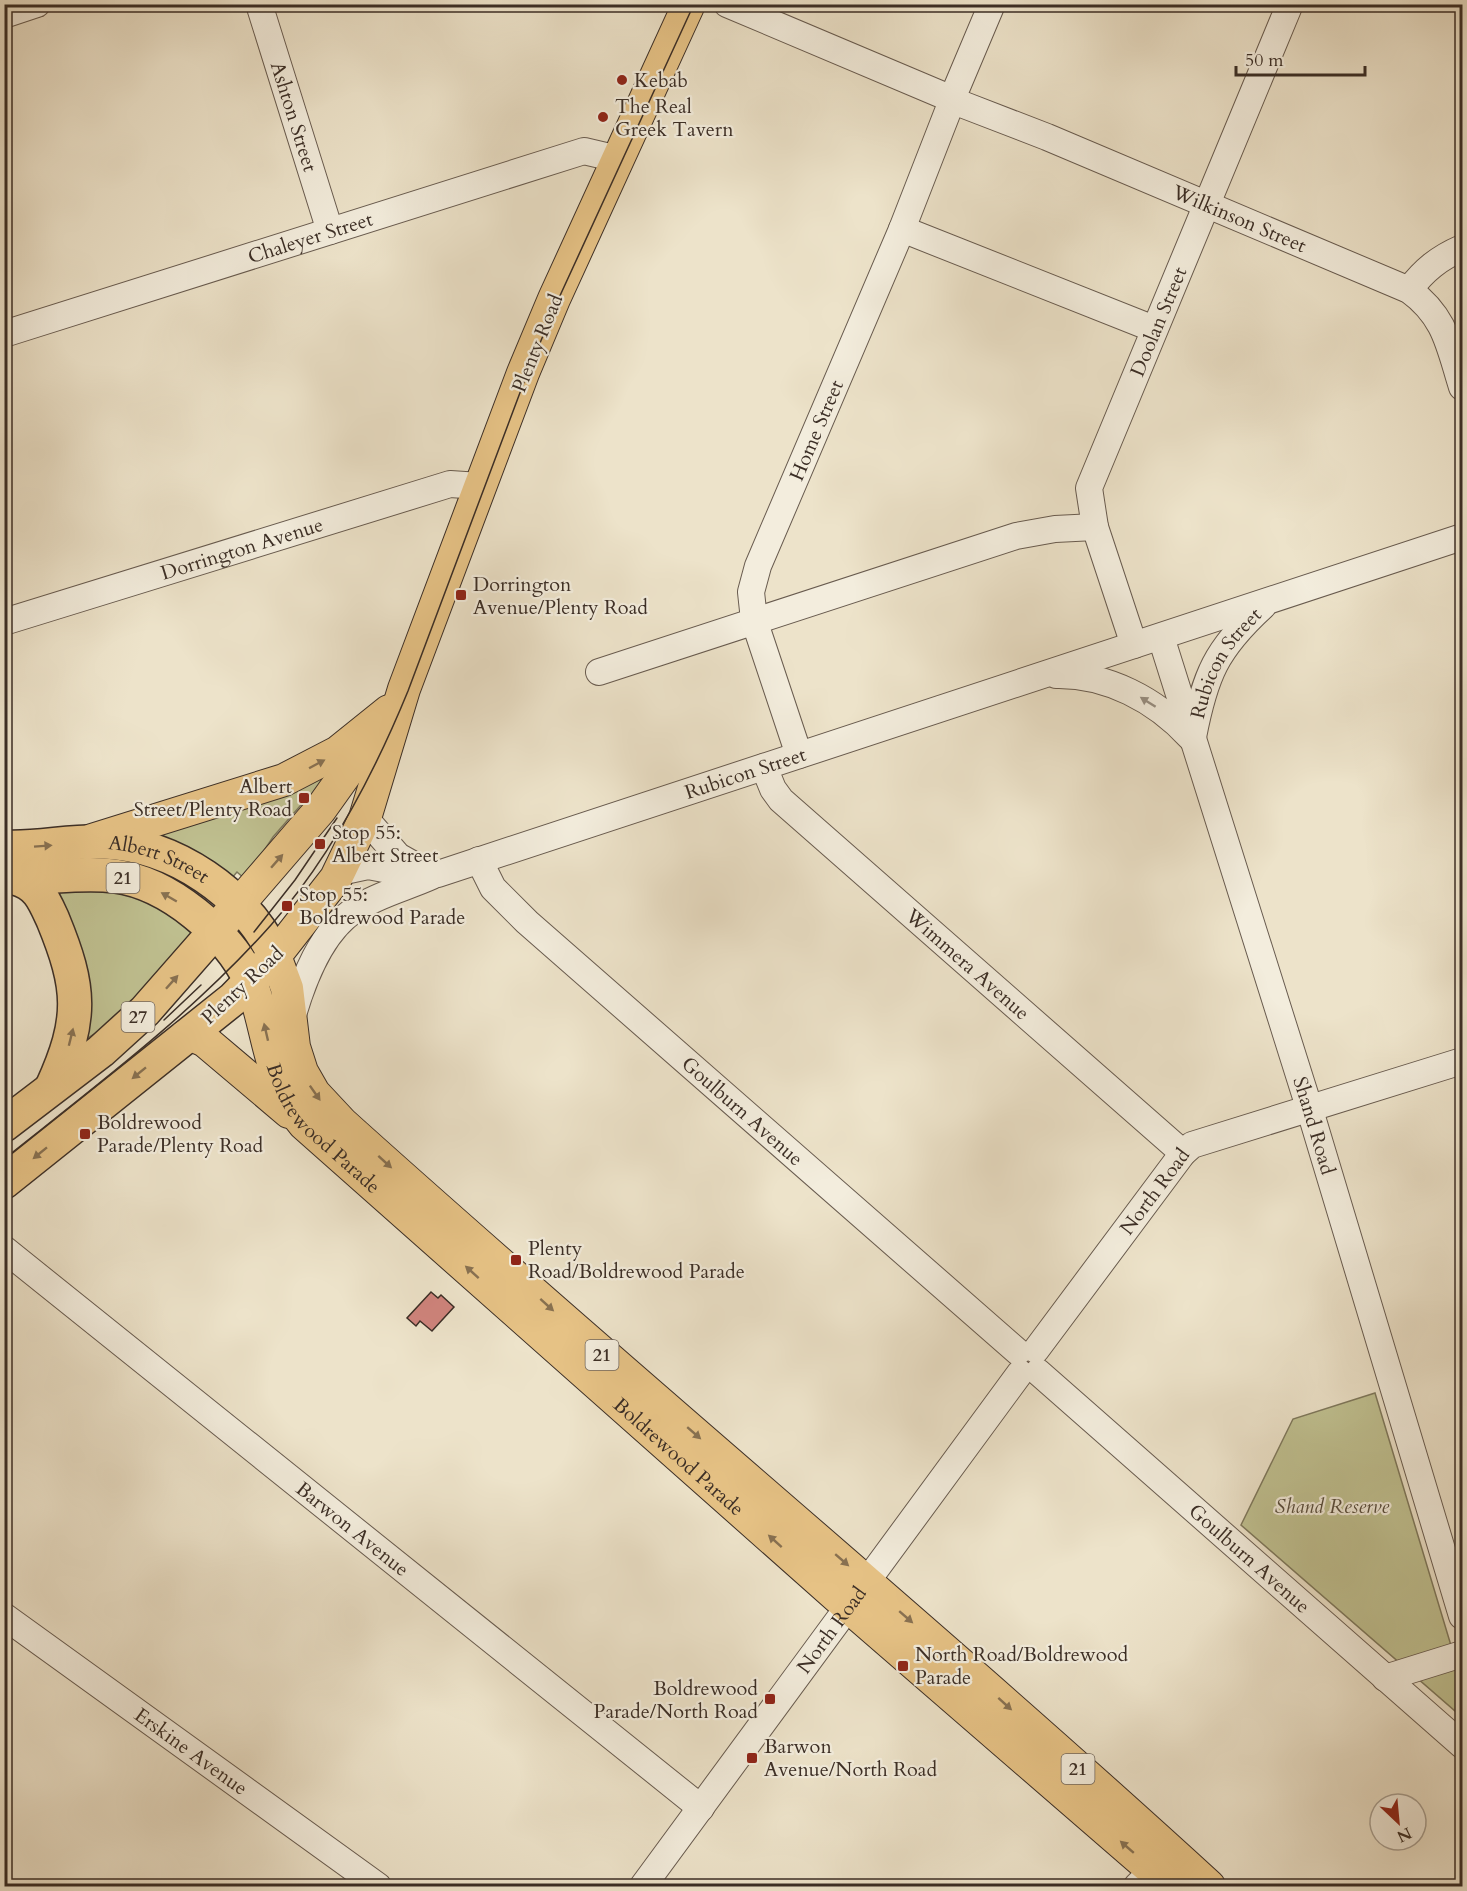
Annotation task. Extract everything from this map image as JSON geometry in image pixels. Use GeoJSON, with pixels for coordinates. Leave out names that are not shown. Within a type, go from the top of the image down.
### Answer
{"type":"FeatureCollection","features":[{"type":"Feature","properties":{"kind":"highway","name":"Albert Street"},"geometry":{"type":"LineString","coordinates":[[4,848],[107,842],[131,845],[169,857],[208,879],[238,905],[260,930],[275,956]]}},
{"type":"Feature","properties":{"kind":"highway","name":"Albert Street"},"geometry":{"type":"LineString","coordinates":[[10,878],[115,876],[167,895],[215,932],[239,960],[251,982]]}},
{"type":"Feature","properties":{"kind":"highway"},"geometry":{"type":"LineString","coordinates":[[10,878],[31,884],[44,900],[65,949],[75,988],[74,1029],[50,1091]]}},
{"type":"Feature","properties":{"kind":"highway","name":"Plenty Road"},"geometry":{"type":"LineString","coordinates":[[4,1125],[50,1091],[146,1011],[238,905]]}},
{"type":"Feature","properties":{"kind":"highway","name":"Plenty Road"},"geometry":{"type":"LineString","coordinates":[[4,1182],[251,982],[275,956]]}},
{"type":"Feature","properties":{"kind":"main road","name":"Plenty Road"},"geometry":{"type":"LineString","coordinates":[[275,956],[340,872],[365,818],[397,700],[549,310],[689,4]]}},
{"type":"Feature","properties":{"kind":"main road","name":"Plenty Road"},"geometry":{"type":"LineString","coordinates":[[238,905],[320,810],[397,700]]}},
{"type":"Feature","properties":{"kind":"main road"},"geometry":{"type":"LineString","coordinates":[[82,842],[284,780],[338,752],[397,700]]}},
{"type":"Feature","properties":{"kind":"main road","name":"Boldrewood Parade"},"geometry":{"type":"LineString","coordinates":[[275,956],[287,988],[294,1047],[300,1066],[322,1102],[850,1608],[1158,1874],[1209,1887]]}},
{"type":"Feature","properties":{"kind":"main road","name":"Boldrewood Parade"},"geometry":{"type":"LineString","coordinates":[[251,982],[280,1086],[293,1110],[304,1124],[605,1373],[867,1582],[1158,1874]]}},
{"type":"Feature","properties":{"kind":"main road"},"geometry":{"type":"LineString","coordinates":[[185,1037],[197,1037],[205,1041],[304,1124]]}},
{"type":"Feature","properties":{"kind":"street"},"geometry":{"type":"LineString","coordinates":[[4,15],[37,4]]}},
{"type":"Feature","properties":{"kind":"street","name":"Ashton Street"},"geometry":{"type":"LineString","coordinates":[[259,4],[330,231]]}},
{"type":"Feature","properties":{"kind":"street","name":"Wilkinson Street"},"geometry":{"type":"LineString","coordinates":[[727,4],[1409,290],[1427,303],[1442,326],[1462,387]]}},
{"type":"Feature","properties":{"kind":"street","name":"Home Street"},"geometry":{"type":"LineString","coordinates":[[799,755],[754,620],[751,592],[758,566],[902,229],[992,4]]}},
{"type":"Feature","properties":{"kind":"street","name":"Doolan Street"},"geometry":{"type":"LineString","coordinates":[[1134,645],[1095,527],[1089,488],[1290,4]]}},
{"type":"Feature","properties":{"kind":"street","name":"Chaleyer Street"},"geometry":{"type":"LineString","coordinates":[[4,333],[584,151],[618,159]]}},
{"type":"Feature","properties":{"kind":"street"},"geometry":{"type":"LineString","coordinates":[[902,229],[1154,329]]}},
{"type":"Feature","properties":{"kind":"street"},"geometry":{"type":"LineString","coordinates":[[1409,290],[1422,273],[1441,258],[1462,248]]}},
{"type":"Feature","properties":{"kind":"street","name":"Dorrington Avenue"},"geometry":{"type":"LineString","coordinates":[[4,622],[450,484],[480,486]]}},
{"type":"Feature","properties":{"kind":"street"},"geometry":{"type":"LineString","coordinates":[[599,672],[1016,536],[1055,529],[1095,527]]}},
{"type":"Feature","properties":{"kind":"street","name":"Rubicon Street"},"geometry":{"type":"LineString","coordinates":[[313,962],[333,930],[350,913],[374,900],[444,872],[1462,537]]}},
{"type":"Feature","properties":{"kind":"street","name":"Rubicon Street"},"geometry":{"type":"LineString","coordinates":[[1192,740],[1204,688],[1213,664],[1235,633],[1268,601]]}},
{"type":"Feature","properties":{"kind":"street","name":"Shand Road"},"geometry":{"type":"LineString","coordinates":[[1161,637],[1309,1107],[1462,1616]]}},
{"type":"Feature","properties":{"kind":"street","name":"Rubicon Street"},"geometry":{"type":"LineString","coordinates":[[1040,676],[1080,676],[1120,687],[1159,709],[1192,740]]}},
{"type":"Feature","properties":{"kind":"street","name":"Wimmera Avenue"},"geometry":{"type":"LineString","coordinates":[[764,767],[773,789],[788,806],[1183,1153]]}},
{"type":"Feature","properties":{"kind":"street","name":"Rubicon Street"},"geometry":{"type":"LineString","coordinates":[[365,818],[384,842],[408,864],[428,871],[444,872]]}},
{"type":"Feature","properties":{"kind":"street","name":"Goulburn Avenue"},"geometry":{"type":"LineString","coordinates":[[479,860],[493,888],[527,922],[1462,1745]]}},
{"type":"Feature","properties":{"kind":"street","name":"Rubicon Street"},"geometry":{"type":"LineString","coordinates":[[340,872],[368,866],[423,876],[444,872]]}},
{"type":"Feature","properties":{"kind":"street","name":"Boldrewood Parade"},"geometry":{"type":"LineString","coordinates":[[292,1019],[299,993],[313,962]]}},
{"type":"Feature","properties":{"kind":"street","name":"North Road"},"geometry":{"type":"LineString","coordinates":[[643,1887],[1183,1153],[1206,1139],[1462,1061]]}},
{"type":"Feature","properties":{"kind":"street","name":"Barwon Avenue"},"geometry":{"type":"LineString","coordinates":[[4,1249],[701,1808]]}},
{"type":"Feature","properties":{"kind":"street","name":"Erskine Avenue"},"geometry":{"type":"LineString","coordinates":[[4,1616],[378,1887]]}},
{"type":"Feature","properties":{"kind":"street"},"geometry":{"type":"LineString","coordinates":[[1385,1678],[1462,1654]]}},
{"type":"Feature","properties":{"kind":"green space"},"geometry":{"type":"Polygon","coordinates":[[[337,762],[315,795],[300,806],[273,837],[245,879],[237,872],[231,879],[155,835],[337,762]]]}},
{"type":"Feature","properties":{"kind":"green space"},"geometry":{"type":"Polygon","coordinates":[[[51,885],[112,887],[169,911],[194,932],[123,1011],[91,1036],[77,1042],[91,998],[83,954],[51,885]]]}},
{"type":"Feature","properties":{"kind":"green space","name":"Shand Reserve"},"geometry":{"type":"Polygon","coordinates":[[[1375,1393],[1462,1682],[1462,1717],[1241,1525],[1293,1419],[1375,1393]]]}},
{"type":"Feature","properties":{"kind":"building"},"geometry":{"type":"Polygon","coordinates":[[[431,1292],[438,1298],[441,1295],[454,1307],[432,1331],[420,1321],[416,1326],[407,1318],[431,1292]]]}},
{"type":"Feature","properties":{"kind":"tram line"},"geometry":{"type":"LineString","coordinates":[[4,1159],[143,1048],[209,989],[241,958],[293,899],[332,843],[366,784],[395,722],[527,374],[558,300],[694,4]]}},
{"type":"Feature","properties":{"kind":"tram line"},"geometry":{"type":"LineString","coordinates":[[254,932],[295,880],[337,818]]}},
{"type":"Feature","properties":{"kind":"tram line"},"geometry":{"type":"LineString","coordinates":[[164,1020],[201,985]]}},
{"type":"Feature","properties":{"kind":"place","name":"Kebab"},"geometry":{"type":"Point","coordinates":[622,80]}},
{"type":"Feature","properties":{"kind":"place","name":"The Real Greek Tavern"},"geometry":{"type":"Point","coordinates":[603,117]}},
{"type":"Feature","properties":{"kind":"place","name":"Dorrington Avenue/Plenty Road"},"geometry":{"type":"Point","coordinates":[461,595]}},
{"type":"Feature","properties":{"kind":"place","name":"Albert Street/Plenty Road"},"geometry":{"type":"Point","coordinates":[304,798]}},
{"type":"Feature","properties":{"kind":"place","name":"Stop 55: Albert Street"},"geometry":{"type":"Point","coordinates":[320,844]}},
{"type":"Feature","properties":{"kind":"place","name":"Stop 55: Boldrewood Parade"},"geometry":{"type":"Point","coordinates":[287,906]}},
{"type":"Feature","properties":{"kind":"place","name":"Boldrewood Parade/Plenty Road"},"geometry":{"type":"Point","coordinates":[85,1134]}},
{"type":"Feature","properties":{"kind":"place","name":"Plenty Road/Boldrewood Parade"},"geometry":{"type":"Point","coordinates":[516,1260]}},
{"type":"Feature","properties":{"kind":"place","name":"North Road/Boldrewood Parade"},"geometry":{"type":"Point","coordinates":[903,1666]}},
{"type":"Feature","properties":{"kind":"place","name":"Boldrewood Parade/North Road"},"geometry":{"type":"Point","coordinates":[770,1699]}},
{"type":"Feature","properties":{"kind":"place","name":"Barwon Avenue/North Road"},"geometry":{"type":"Point","coordinates":[752,1758]}}]}
